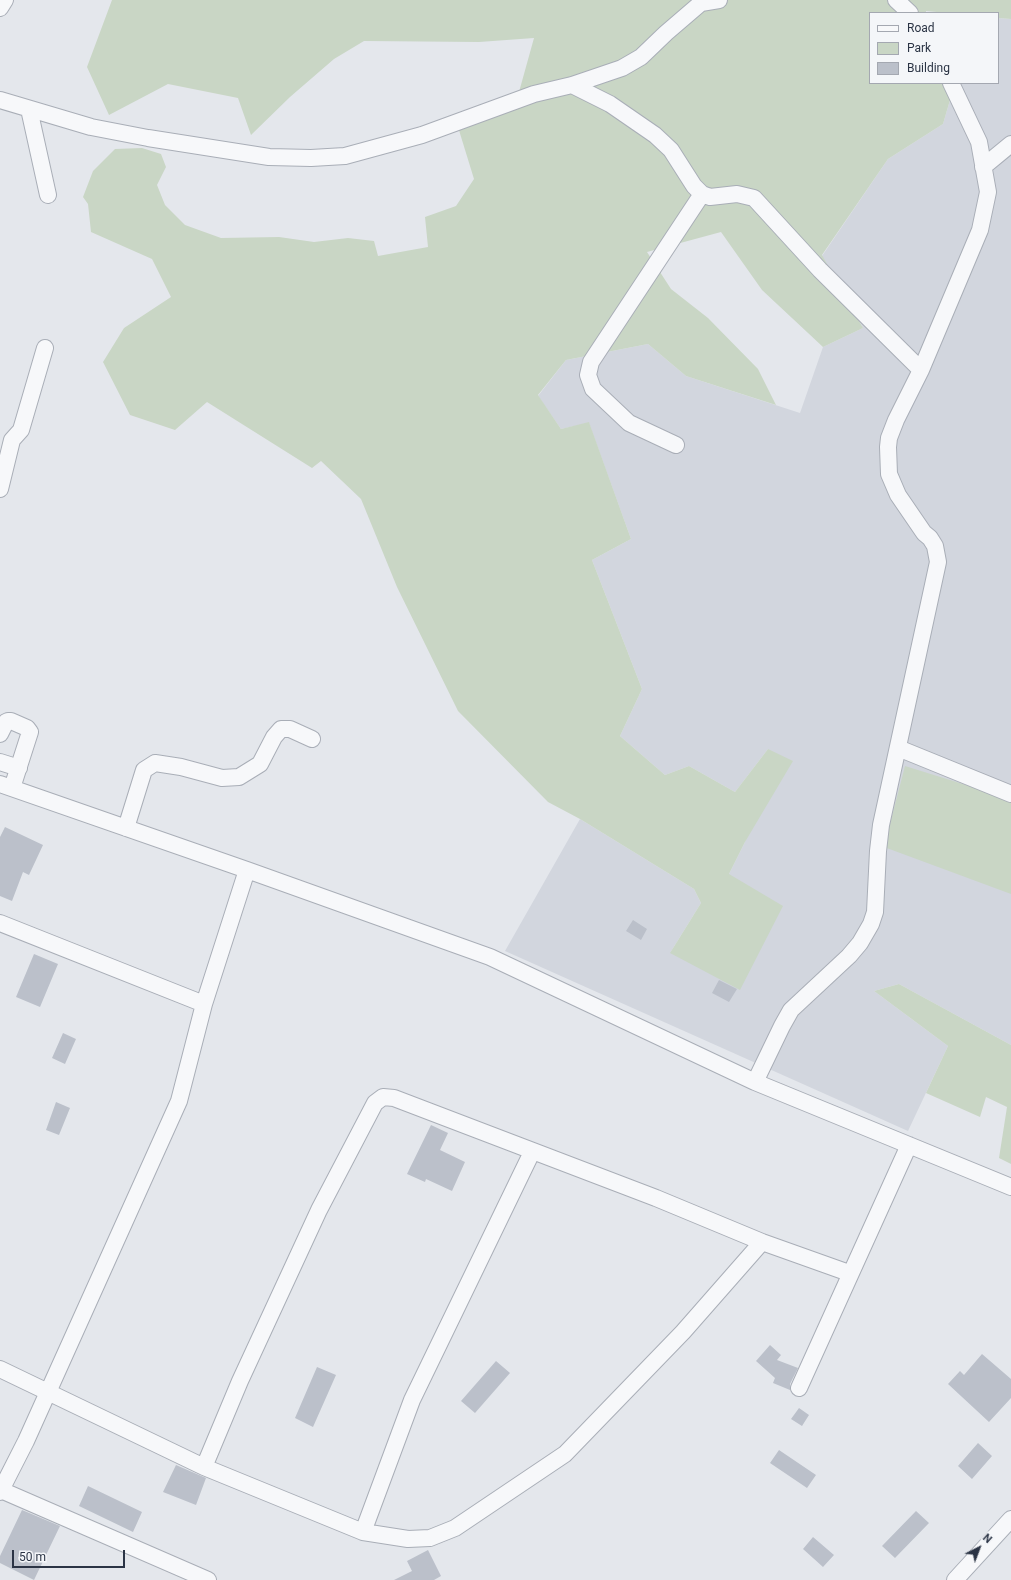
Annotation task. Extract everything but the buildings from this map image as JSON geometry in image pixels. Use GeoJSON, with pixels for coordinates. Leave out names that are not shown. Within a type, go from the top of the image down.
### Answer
{"type":"FeatureCollection","features":[{"type":"Feature","properties":{"kind":"street"},"geometry":{"type":"LineString","coordinates":[[0,8],[5,0]]}},
{"type":"Feature","properties":{"kind":"street"},"geometry":{"type":"LineString","coordinates":[[0,100],[91,127],[148,138],[269,157],[311,158],[345,156],[422,135],[534,94],[572,86],[622,68],[641,57],[701,3],[719,0]]}},
{"type":"Feature","properties":{"kind":"street"},"geometry":{"type":"LineString","coordinates":[[896,0],[909,12]]}},
{"type":"Feature","properties":{"kind":"street"},"geometry":{"type":"LineString","coordinates":[[755,1082],[782,1026],[792,1010],[849,956],[871,924],[875,912],[878,851],[881,825],[938,562],[935,546],[930,538],[924,533],[898,495],[889,474],[889,438],[896,420],[921,370],[980,230],[988,192],[979,142],[951,84]]}},
{"type":"Feature","properties":{"kind":"street"},"geometry":{"type":"LineString","coordinates":[[572,86],[610,104],[655,135],[671,150],[694,186],[702,194],[710,197],[737,194],[754,198],[820,270],[921,370]]}},
{"type":"Feature","properties":{"kind":"street"},"geometry":{"type":"LineString","coordinates":[[29,109],[48,195]]}},
{"type":"Feature","properties":{"kind":"street"},"geometry":{"type":"LineString","coordinates":[[983,167],[1011,144]]}},
{"type":"Feature","properties":{"kind":"street"},"geometry":{"type":"LineString","coordinates":[[676,445],[629,423],[594,389],[588,375],[591,362],[702,194]]}},
{"type":"Feature","properties":{"kind":"street"},"geometry":{"type":"LineString","coordinates":[[0,488],[6,438],[21,430],[45,348]]}},
{"type":"Feature","properties":{"kind":"street"},"geometry":{"type":"LineString","coordinates":[[0,734],[6,722],[11,721],[29,730],[30,736],[19,768],[6,786],[490,957],[755,1082],[1011,1187]]}},
{"type":"Feature","properties":{"kind":"street"},"geometry":{"type":"LineString","coordinates":[[126,828],[144,770],[155,763],[181,767],[222,778],[239,777],[260,764],[274,737],[281,729],[290,729],[312,739]]}},
{"type":"Feature","properties":{"kind":"street"},"geometry":{"type":"LineString","coordinates":[[898,748],[1011,794]]}},
{"type":"Feature","properties":{"kind":"street"},"geometry":{"type":"LineString","coordinates":[[0,762],[19,768]]}},
{"type":"Feature","properties":{"kind":"street"},"geometry":{"type":"LineString","coordinates":[[208,1580],[0,1491],[26,1441],[179,1101],[204,1004],[246,870]]}},
{"type":"Feature","properties":{"kind":"street"},"geometry":{"type":"LineString","coordinates":[[0,923],[204,1004]]}},
{"type":"Feature","properties":{"kind":"street"},"geometry":{"type":"LineString","coordinates":[[204,1467],[240,1381],[319,1210],[374,1103],[383,1098],[394,1098],[532,1152],[656,1198],[762,1242],[850,1273]]}},
{"type":"Feature","properties":{"kind":"street"},"geometry":{"type":"LineString","coordinates":[[799,1388],[909,1145]]}},
{"type":"Feature","properties":{"kind":"street"},"geometry":{"type":"LineString","coordinates":[[363,1532],[412,1400],[532,1152]]}},
{"type":"Feature","properties":{"kind":"street"},"geometry":{"type":"LineString","coordinates":[[0,1369],[204,1467],[363,1532],[408,1539],[430,1538],[455,1528],[565,1454],[683,1332],[762,1242]]}},
{"type":"Feature","properties":{"kind":"street"},"geometry":{"type":"LineString","coordinates":[[955,1580],[1011,1519]]}},
{"type":"Feature","properties":{"kind":"shaded area"},"geometry":{"type":"Polygon","coordinates":[[[999,18],[1011,19],[1011,1045],[899,984],[874,991],[948,1046],[908,1131],[505,951],[580,819],[694,889],[701,903],[670,953],[729,874],[745,842],[768,749],[735,792],[689,766],[665,775],[620,736],[642,689],[592,560],[631,539],[589,423],[561,429],[538,396],[566,360],[648,344],[686,376],[800,413],[823,347],[863,328],[822,256],[888,159],[943,124],[955,84],[999,84],[999,18]]]}},
{"type":"Feature","properties":{"kind":"green space"},"geometry":{"type":"Polygon","coordinates":[[[112,0],[1011,0],[1011,19],[999,18],[999,12],[869,12],[869,84],[955,84],[943,124],[888,159],[822,255],[863,328],[823,347],[762,290],[721,232],[647,252],[671,289],[708,318],[758,369],[776,405],[686,376],[648,344],[566,360],[538,395],[561,429],[589,422],[631,539],[592,560],[642,689],[620,736],[665,775],[689,766],[735,792],[768,749],[793,761],[745,842],[729,874],[783,906],[740,990],[670,953],[701,903],[694,889],[580,819],[548,802],[458,711],[397,587],[361,499],[321,461],[312,468],[207,402],[175,430],[130,415],[103,362],[124,328],[171,297],[152,259],[91,232],[88,204],[83,197],[93,171],[115,149],[142,148],[161,154],[166,167],[157,185],[165,205],[185,225],[221,238],[279,237],[314,242],[348,238],[374,241],[378,256],[428,247],[425,217],[456,206],[474,179],[458,127],[514,110],[534,38],[479,42],[364,41],[334,59],[290,97],[251,135],[238,98],[168,84],[109,115],[87,67],[112,0]]]}},
{"type":"Feature","properties":{"kind":"green space"},"geometry":{"type":"Polygon","coordinates":[[[905,766],[1011,799],[1011,894],[884,847],[905,766]]]}},
{"type":"Feature","properties":{"kind":"green space"},"geometry":{"type":"Polygon","coordinates":[[[899,984],[1011,1045],[1011,1164],[999,1158],[1007,1107],[986,1097],[980,1117],[926,1093],[948,1046],[874,991],[899,984]]]}}]}
